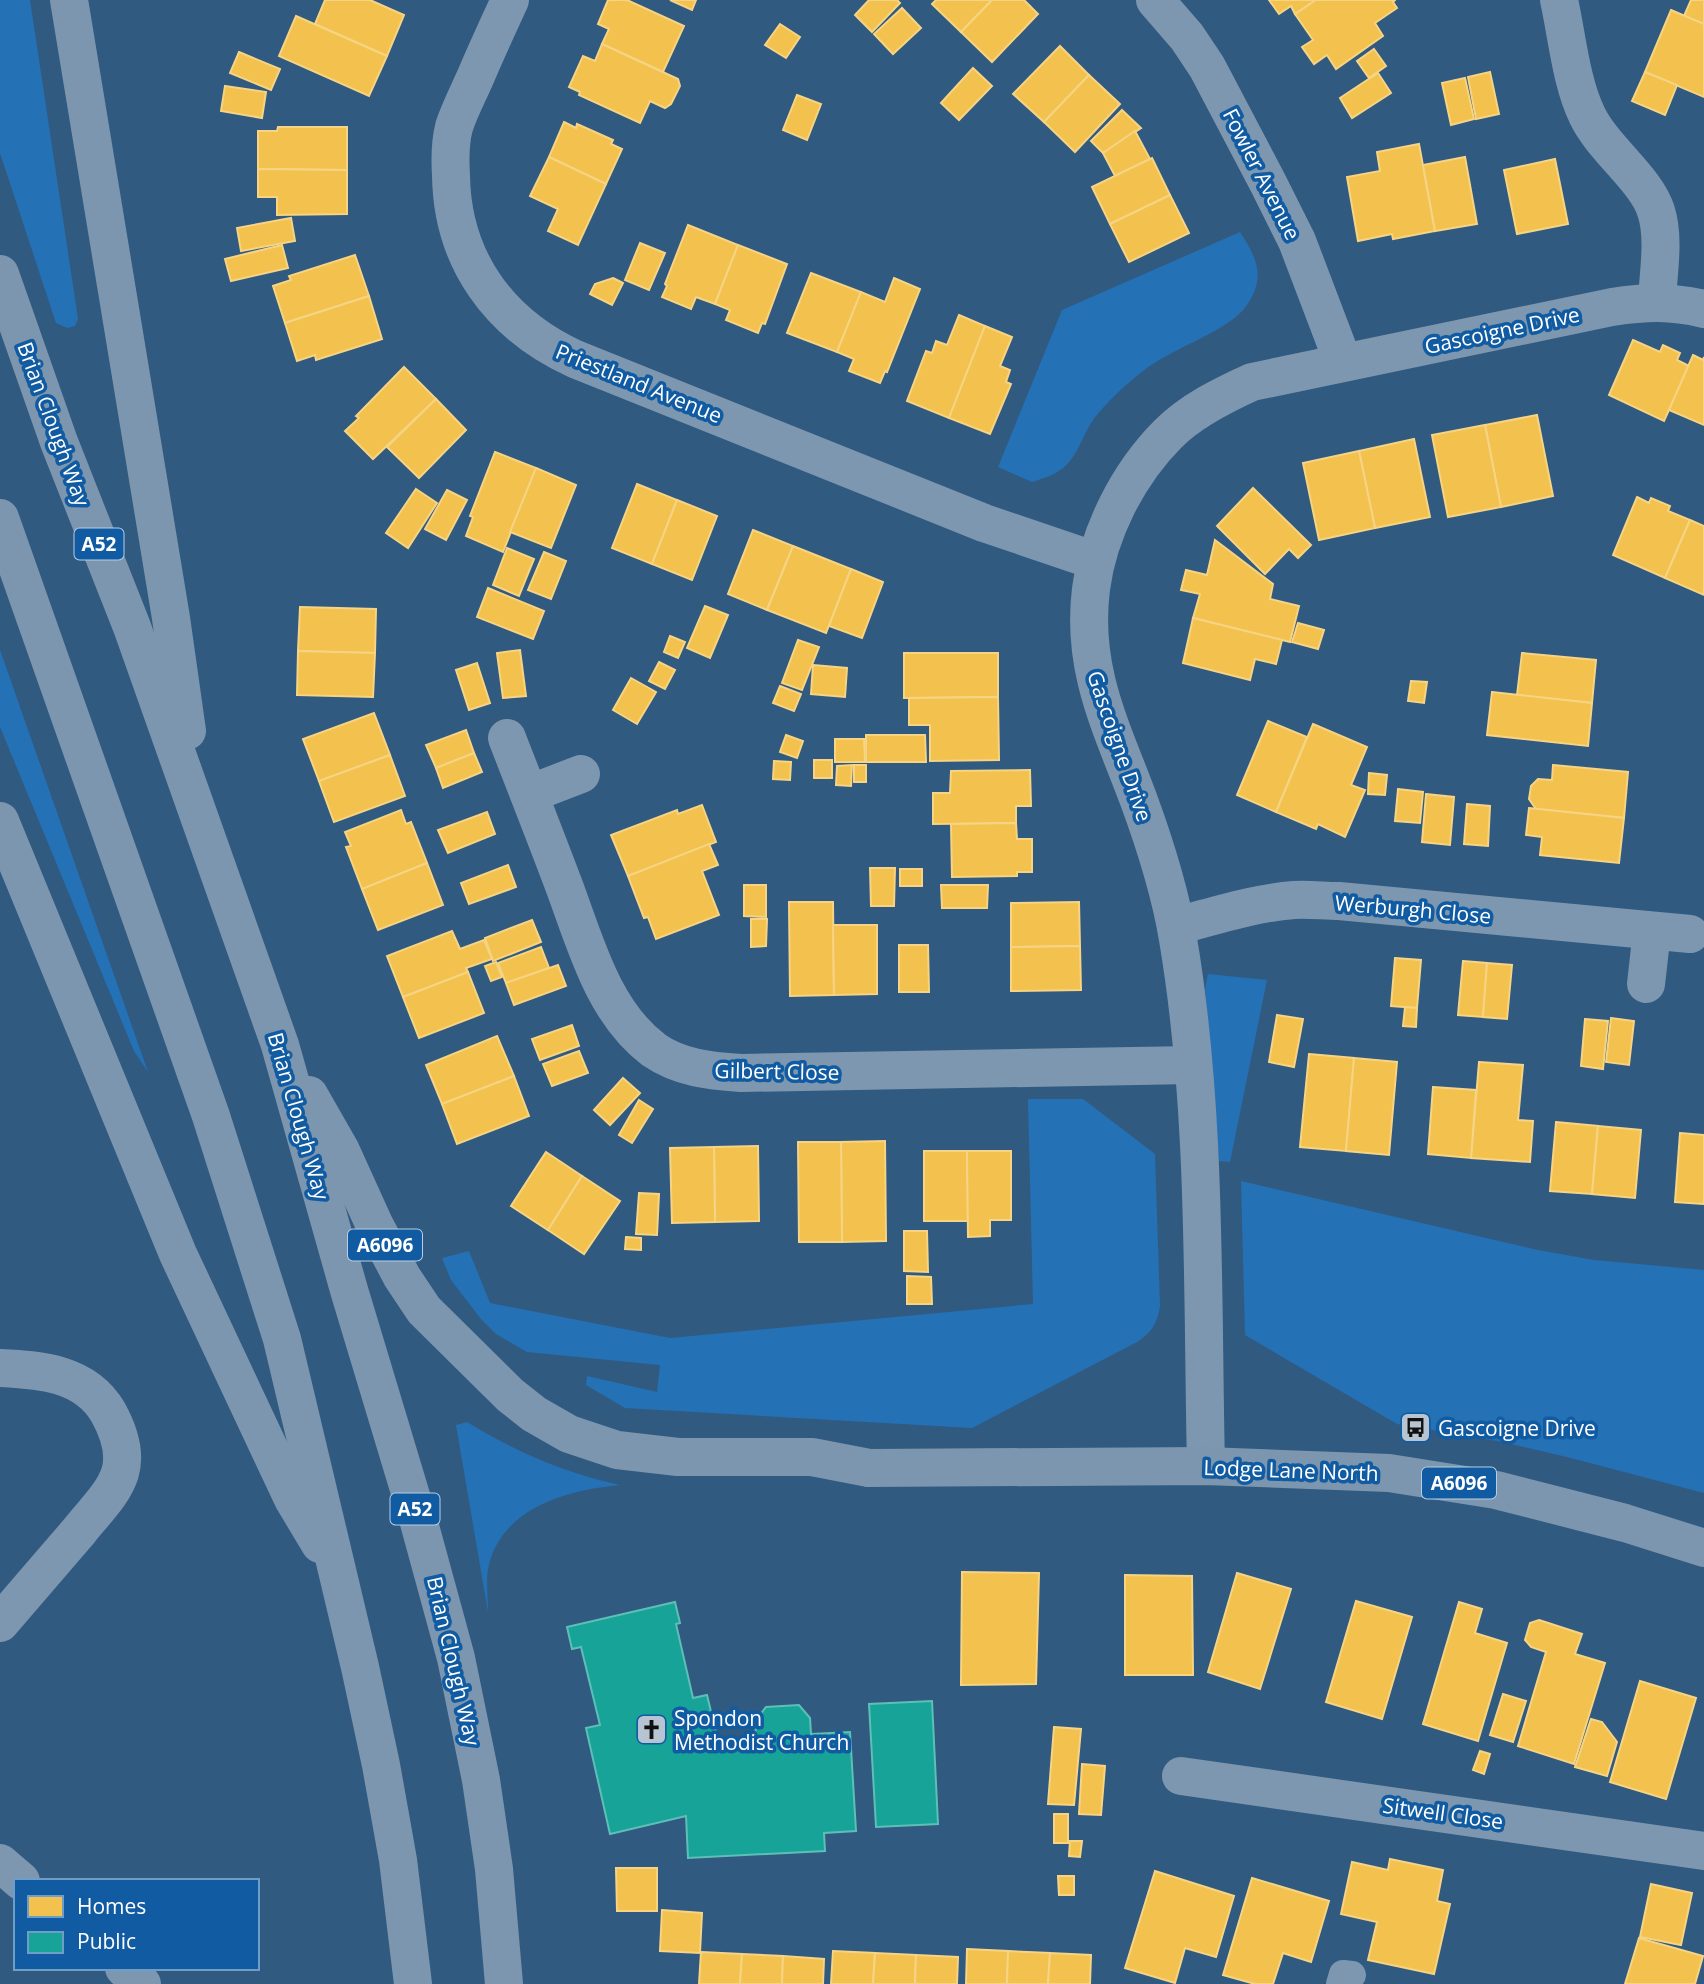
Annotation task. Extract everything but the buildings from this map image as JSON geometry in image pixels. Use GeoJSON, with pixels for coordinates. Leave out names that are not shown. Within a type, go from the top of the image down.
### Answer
{"type":"FeatureCollection","features":[{"type":"Feature","properties":{"kind":"main road"},"geometry":{"type":"LineString","coordinates":[[69,0],[171,618],[198,813]]}},
{"type":"Feature","properties":{"kind":"main road","name":"Brian Clough Way"},"geometry":{"type":"LineString","coordinates":[[0,274],[59,442],[132,627],[279,1045],[456,1658],[481,1780],[494,1869],[504,1984]]}},
{"type":"Feature","properties":{"kind":"main road"},"geometry":{"type":"LineString","coordinates":[[0,518],[211,1116],[282,1339],[381,1765],[398,1860],[413,1984]]}},
{"type":"Feature","properties":{"kind":"main road"},"geometry":{"type":"LineString","coordinates":[[0,821],[178,1254],[293,1499],[339,1576]]}},
{"type":"Feature","properties":{"kind":"main road","name":"Lodge Lane North"},"geometry":{"type":"LineString","coordinates":[[279,1045],[341,1151],[375,1226],[424,1310],[510,1395],[534,1414],[569,1434],[617,1450],[678,1457],[812,1457],[869,1468],[1206,1466],[1389,1473],[1467,1484],[1588,1513],[1704,1548]]}},
{"type":"Feature","properties":{"kind":"street","name":"Priestland Avenue"},"geometry":{"type":"LineString","coordinates":[[510,0],[454,128],[450,168],[453,213],[468,255],[487,290],[514,319],[551,348],[575,359],[994,527],[1096,561]]}},
{"type":"Feature","properties":{"kind":"street","name":"Fowler Avenue"},"geometry":{"type":"LineString","coordinates":[[1155,0],[1187,37],[1207,67],[1268,183],[1297,241],[1343,362]]}},
{"type":"Feature","properties":{"kind":"street"},"geometry":{"type":"LineString","coordinates":[[1559,0],[1580,100],[1594,128],[1644,189],[1655,209],[1660,241],[1657,302]]}},
{"type":"Feature","properties":{"kind":"street","name":"Gascoigne Drive"},"geometry":{"type":"LineString","coordinates":[[1206,1466],[1199,1141],[1175,926],[1151,836],[1096,686],[1089,634],[1091,588],[1096,561],[1109,526],[1129,484],[1156,448],[1183,421],[1213,401],[1252,382],[1612,307],[1669,302],[1704,309]]}},
{"type":"Feature","properties":{"kind":"street","name":"Gilbert Close"},"geometry":{"type":"LineString","coordinates":[[508,738],[587,946],[611,1000],[633,1031],[652,1048],[677,1062],[698,1069],[740,1073],[1192,1065]]}},
{"type":"Feature","properties":{"kind":"street"},"geometry":{"type":"LineString","coordinates":[[529,794],[581,774]]}},
{"type":"Feature","properties":{"kind":"street","name":"Werburgh Close"},"geometry":{"type":"LineString","coordinates":[[1175,926],[1247,907],[1296,900],[1410,907],[1690,934]]}},
{"type":"Feature","properties":{"kind":"street"},"geometry":{"type":"LineString","coordinates":[[1646,984],[1652,931]]}},
{"type":"Feature","properties":{"kind":"street"},"geometry":{"type":"LineString","coordinates":[[0,1368],[47,1372],[76,1381],[105,1407],[116,1427],[121,1447],[121,1464],[115,1484],[104,1501],[0,1623]]}},
{"type":"Feature","properties":{"kind":"street","name":"Sitwell Close"},"geometry":{"type":"LineString","coordinates":[[1181,1776],[1704,1851]]}},
{"type":"Feature","properties":{"kind":"street"},"geometry":{"type":"LineString","coordinates":[[0,1863],[19,1879]]}},
{"type":"Feature","properties":{"kind":"street"},"geometry":{"type":"LineString","coordinates":[[126,1970],[142,1984]]}},
{"type":"Feature","properties":{"kind":"shaded area"},"geometry":{"type":"Polygon","coordinates":[[[0,0],[30,0],[78,319],[75,326],[67,328],[56,323],[0,153],[0,0]]]}},
{"type":"Feature","properties":{"kind":"shaded area"},"geometry":{"type":"Polygon","coordinates":[[[1240,232],[1255,259],[1258,276],[1253,295],[1239,314],[1228,323],[1155,363],[1130,381],[1096,416],[1075,454],[1057,472],[1032,482],[998,467],[1062,310],[1240,232]]]}},
{"type":"Feature","properties":{"kind":"shaded area"},"geometry":{"type":"Polygon","coordinates":[[[0,650],[148,1072],[134,1051],[0,727],[0,650]]]}},
{"type":"Feature","properties":{"kind":"shaded area"},"geometry":{"type":"Polygon","coordinates":[[[1208,974],[1267,980],[1230,1162],[1219,1161],[1205,989],[1208,974]]]}},
{"type":"Feature","properties":{"kind":"shaded area"},"geometry":{"type":"Polygon","coordinates":[[[1028,1099],[1083,1099],[1155,1154],[1160,1306],[1153,1327],[1137,1342],[972,1428],[625,1408],[586,1385],[587,1376],[657,1392],[660,1365],[527,1352],[496,1334],[481,1319],[451,1280],[442,1258],[469,1251],[490,1303],[670,1338],[1033,1304],[1028,1099]]]}},
{"type":"Feature","properties":{"kind":"shaded area"},"geometry":{"type":"Polygon","coordinates":[[[1241,1181],[1538,1250],[1594,1260],[1704,1270],[1704,1493],[1503,1442],[1397,1424],[1245,1335],[1241,1181]]]}},
{"type":"Feature","properties":{"kind":"shaded area"},"geometry":{"type":"Polygon","coordinates":[[[467,1422],[540,1460],[620,1485],[558,1498],[521,1517],[506,1531],[495,1548],[488,1569],[488,1612],[456,1425],[467,1422]]]}},
{"type":"Feature","properties":{"kind":"place","name":"Gascoigne Drive"},"geometry":{"type":"Point","coordinates":[1415,1428]}},
{"type":"Feature","properties":{"kind":"place","name":"Spondon Methodist Church"},"geometry":{"type":"Point","coordinates":[651,1730]}}]}
